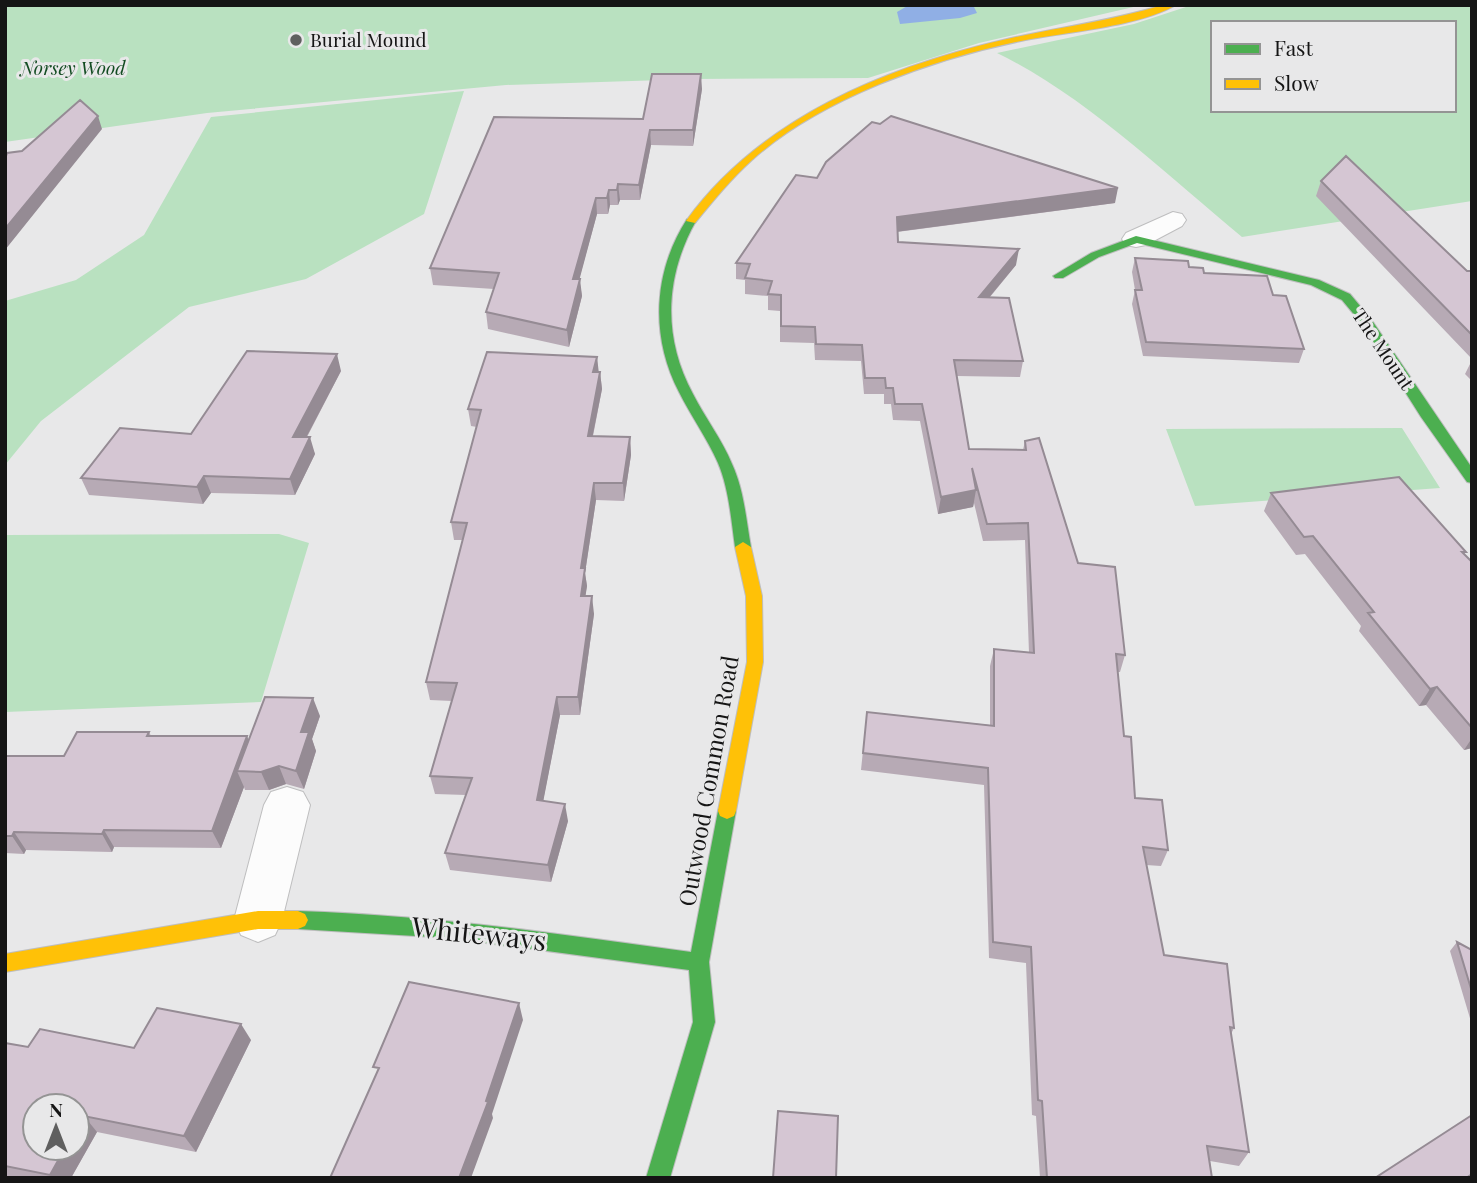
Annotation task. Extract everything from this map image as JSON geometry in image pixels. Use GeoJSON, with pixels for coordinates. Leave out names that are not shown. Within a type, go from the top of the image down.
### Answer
{"type":"FeatureCollection","features":[{"type":"Feature","properties":{"kind":"street","name":"Outwood Common Road"},"geometry":{"type":"LineString","coordinates":[[658,1178],[704,1022],[699,962],[755,662],[754,596],[726,465],[675,370],[665,327],[665,281],[675,245],[709,194],[744,159],[809,116],[875,84],[991,46],[1121,20],[1172,5]]}},
{"type":"Feature","properties":{"kind":"street"},"geometry":{"type":"LineString","coordinates":[[1059,276],[1095,255],[1136,239],[1172,220]]}},
{"type":"Feature","properties":{"kind":"street","name":"The Mount"},"geometry":{"type":"LineString","coordinates":[[1136,239],[1315,282],[1346,297],[1367,322],[1428,417],[1472,479]]}},
{"type":"Feature","properties":{"kind":"street"},"geometry":{"type":"LineString","coordinates":[[258,920],[287,805]]}},
{"type":"Feature","properties":{"kind":"street","name":"Whiteways"},"geometry":{"type":"LineString","coordinates":[[5,963],[258,920],[352,921],[487,933],[699,962]]}},
{"type":"Feature","properties":{"kind":"green space","name":"Norsey Wood"},"geometry":{"type":"Polygon","coordinates":[[[5,5],[1142,5],[979,43],[868,78],[694,79],[506,85],[207,113],[5,142],[5,5]]]}},
{"type":"Feature","properties":{"kind":"green space"},"geometry":{"type":"Polygon","coordinates":[[[1192,5],[1472,5],[1472,201],[1242,237],[1093,113],[1029,70],[997,53],[1134,24],[1192,5]]]}},
{"type":"Feature","properties":{"kind":"green space"},"geometry":{"type":"Polygon","coordinates":[[[464,91],[424,214],[306,279],[189,307],[41,421],[5,465],[5,301],[76,280],[144,235],[211,117],[464,91]]]}},
{"type":"Feature","properties":{"kind":"green space"},"geometry":{"type":"Polygon","coordinates":[[[1402,428],[1440,488],[1195,506],[1166,429],[1402,428]]]}},
{"type":"Feature","properties":{"kind":"green space"},"geometry":{"type":"Polygon","coordinates":[[[279,534],[309,543],[261,702],[5,712],[5,535],[279,534]]]}},
{"type":"Feature","properties":{"kind":"water"},"geometry":{"type":"Polygon","coordinates":[[[909,5],[968,5],[974,7],[977,13],[960,18],[900,24],[897,12],[909,5]]]}},
{"type":"Feature","properties":{"kind":"building"},"geometry":{"type":"Polygon","coordinates":[[[652,74],[701,74],[693,130],[650,130],[639,185],[618,184],[617,190],[609,190],[607,198],[596,198],[573,279],[580,279],[567,330],[486,312],[499,273],[430,268],[494,117],[643,119],[652,74]]]}},
{"type":"Feature","properties":{"kind":"building"},"geometry":{"type":"Polygon","coordinates":[[[80,100],[98,116],[5,229],[7,153],[22,151],[80,100]]]}},
{"type":"Feature","properties":{"kind":"building"},"geometry":{"type":"Polygon","coordinates":[[[891,116],[1118,188],[897,217],[898,242],[1019,249],[979,297],[1009,298],[1023,361],[954,360],[969,449],[1026,450],[1025,441],[1039,438],[1078,563],[1115,567],[1125,655],[1116,654],[1124,736],[1131,737],[1135,798],[1162,800],[1168,850],[1143,847],[1164,955],[1227,964],[1234,1028],[1230,1027],[1249,1152],[1207,1146],[1212,1178],[1047,1178],[1042,1101],[1038,1100],[1031,947],[993,942],[988,768],[863,753],[867,712],[994,726],[994,649],[1034,653],[1028,523],[987,524],[972,468],[976,490],[941,497],[922,404],[895,404],[893,388],[886,388],[885,378],[865,378],[862,345],[816,344],[815,327],[781,326],[781,295],[768,294],[772,281],[745,278],[750,264],[736,263],[796,175],[817,178],[826,162],[872,122],[880,124],[891,116]]]}},
{"type":"Feature","properties":{"kind":"building"},"geometry":{"type":"Polygon","coordinates":[[[1346,156],[1467,271],[1472,271],[1472,335],[1321,181],[1346,156]]]}},
{"type":"Feature","properties":{"kind":"building"},"geometry":{"type":"Polygon","coordinates":[[[1135,258],[1188,261],[1189,267],[1203,268],[1204,273],[1267,276],[1273,295],[1286,296],[1304,349],[1146,342],[1135,290],[1142,290],[1135,258]]]}},
{"type":"Feature","properties":{"kind":"building"},"geometry":{"type":"Polygon","coordinates":[[[247,351],[337,354],[293,437],[310,437],[290,479],[204,476],[197,487],[81,478],[120,428],[191,434],[247,351]]]}},
{"type":"Feature","properties":{"kind":"building"},"geometry":{"type":"Polygon","coordinates":[[[487,352],[597,357],[593,372],[600,372],[588,436],[630,437],[623,483],[594,483],[581,568],[585,568],[581,596],[592,596],[578,697],[557,697],[537,800],[565,804],[548,865],[445,853],[472,778],[430,776],[457,683],[426,682],[467,523],[451,522],[481,410],[468,409],[487,352]]]}},
{"type":"Feature","properties":{"kind":"building"},"geometry":{"type":"Polygon","coordinates":[[[1399,477],[1472,562],[1472,728],[1437,687],[1430,689],[1368,613],[1374,612],[1313,536],[1304,537],[1271,493],[1399,477]]]}},
{"type":"Feature","properties":{"kind":"building"},"geometry":{"type":"Polygon","coordinates":[[[265,697],[313,698],[301,732],[309,732],[296,771],[279,766],[261,772],[237,771],[265,697]]]}},
{"type":"Feature","properties":{"kind":"building"},"geometry":{"type":"Polygon","coordinates":[[[77,732],[149,732],[147,736],[247,736],[212,831],[104,830],[102,834],[14,832],[12,836],[5,836],[5,756],[64,756],[77,732]]]}},
{"type":"Feature","properties":{"kind":"building"},"geometry":{"type":"Polygon","coordinates":[[[1457,942],[1472,950],[1472,992],[1457,942]]]}},
{"type":"Feature","properties":{"kind":"building"},"geometry":{"type":"Polygon","coordinates":[[[409,982],[519,1003],[486,1101],[488,1102],[459,1178],[330,1178],[379,1068],[373,1067],[409,982]]]}},
{"type":"Feature","properties":{"kind":"building"},"geometry":{"type":"Polygon","coordinates":[[[157,1008],[241,1024],[184,1136],[91,1117],[91,1092],[21,1092],[21,1162],[57,1162],[50,1175],[5,1166],[5,1043],[28,1047],[40,1029],[134,1048],[157,1008]]]}},
{"type":"Feature","properties":{"kind":"building"},"geometry":{"type":"Polygon","coordinates":[[[778,1111],[838,1116],[836,1178],[773,1178],[778,1111]]]}},
{"type":"Feature","properties":{"kind":"building"},"geometry":{"type":"Polygon","coordinates":[[[1472,1115],[1472,1174],[1466,1178],[1375,1178],[1472,1115]]]}},
{"type":"Feature","properties":{"kind":"traffic: fast"},"geometry":{"type":"LineString","coordinates":[[691,221],[673,256],[668,274],[664,311],[669,349],[680,381],[729,473],[743,547]]}},
{"type":"Feature","properties":{"kind":"traffic: fast"},"geometry":{"type":"LineString","coordinates":[[1059,276],[1095,255],[1136,239],[1315,282],[1346,297],[1367,322],[1428,417],[1472,479]]}},
{"type":"Feature","properties":{"kind":"traffic: fast"},"geometry":{"type":"LineString","coordinates":[[658,1178],[704,1022],[699,962],[727,811]]}},
{"type":"Feature","properties":{"kind":"traffic: fast"},"geometry":{"type":"LineString","coordinates":[[298,920],[449,929],[699,962]]}},
{"type":"Feature","properties":{"kind":"traffic: slow"},"geometry":{"type":"LineString","coordinates":[[691,221],[718,186],[750,156],[785,130],[864,89],[906,72],[990,46],[1104,24],[1172,5]]}},
{"type":"Feature","properties":{"kind":"traffic: slow"},"geometry":{"type":"LineString","coordinates":[[727,811],[755,662],[754,596],[743,547]]}},
{"type":"Feature","properties":{"kind":"traffic: slow"},"geometry":{"type":"LineString","coordinates":[[5,963],[258,920],[298,920]]}},
{"type":"Feature","properties":{"kind":"place","name":"Burial Mound"},"geometry":{"type":"Point","coordinates":[296,40]}}]}
